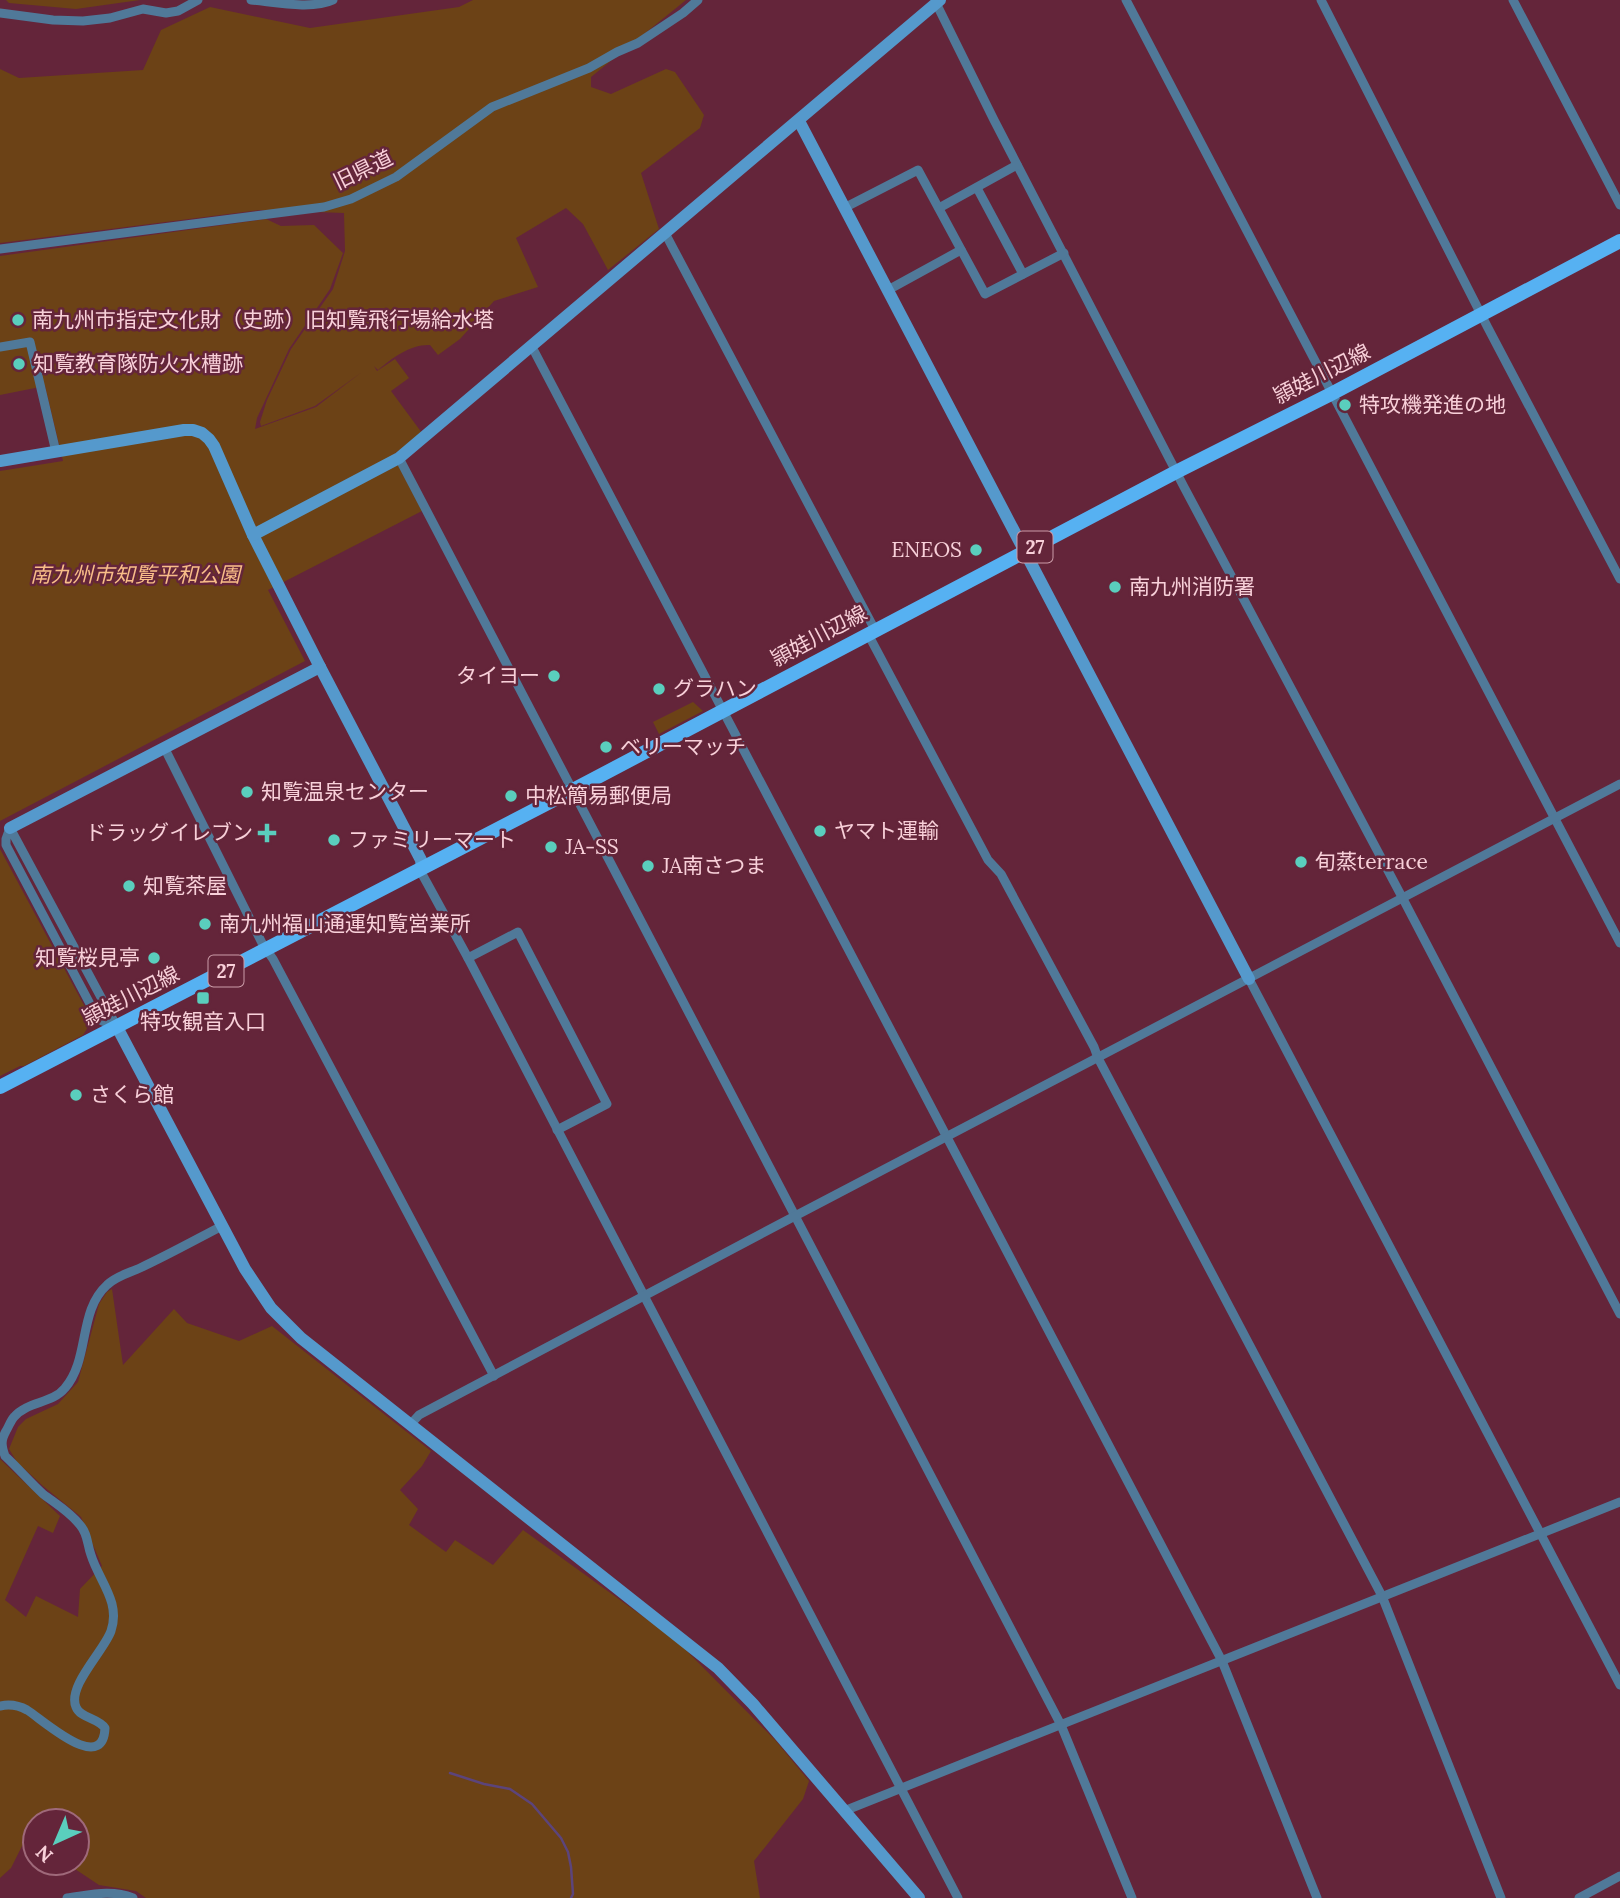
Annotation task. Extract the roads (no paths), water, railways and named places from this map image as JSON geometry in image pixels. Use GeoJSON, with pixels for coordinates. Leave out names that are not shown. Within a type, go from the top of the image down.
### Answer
{"type":"FeatureCollection","features":[{"type":"Feature","properties":{"kind":"main road","name":"頴娃川辺線"},"geometry":{"type":"LineString","coordinates":[[0,1087],[267,950],[1620,241]]}},
{"type":"Feature","properties":{"kind":"street"},"geometry":{"type":"LineString","coordinates":[[0,13],[83,21],[110,18],[143,9],[166,13],[178,11],[198,0]]}},
{"type":"Feature","properties":{"kind":"street"},"geometry":{"type":"LineString","coordinates":[[251,0],[300,5],[324,4],[333,0]]}},
{"type":"Feature","properties":{"kind":"street","name":"旧県道"},"geometry":{"type":"LineString","coordinates":[[0,249],[324,207],[351,199],[396,177],[492,107],[589,68],[638,43],[698,0]]}},
{"type":"Feature","properties":{"kind":"street"},"geometry":{"type":"LineString","coordinates":[[1126,0],[1620,943]]}},
{"type":"Feature","properties":{"kind":"street"},"geometry":{"type":"LineString","coordinates":[[1321,0],[1620,579]]}},
{"type":"Feature","properties":{"kind":"street"},"geometry":{"type":"LineString","coordinates":[[1513,0],[1620,205]]}},
{"type":"Feature","properties":{"kind":"street"},"geometry":{"type":"LineString","coordinates":[[253,535],[399,458],[938,1],[1017,165],[1176,472],[1620,1314]]}},
{"type":"Feature","properties":{"kind":"street"},"geometry":{"type":"LineString","coordinates":[[799,121],[1620,1685]]}},
{"type":"Feature","properties":{"kind":"street"},"geometry":{"type":"LineString","coordinates":[[939,208],[1017,165]]}},
{"type":"Feature","properties":{"kind":"street"},"geometry":{"type":"LineString","coordinates":[[844,208],[918,170],[985,294],[1064,253]]}},
{"type":"Feature","properties":{"kind":"street"},"geometry":{"type":"LineString","coordinates":[[977,188],[1023,274]]}},
{"type":"Feature","properties":{"kind":"street"},"geometry":{"type":"LineString","coordinates":[[665,233],[988,860],[1001,874],[1094,1047],[1097,1058],[1382,1596],[1501,1898]]}},
{"type":"Feature","properties":{"kind":"street"},"geometry":{"type":"LineString","coordinates":[[888,290],[961,250]]}},
{"type":"Feature","properties":{"kind":"street"},"geometry":{"type":"LineString","coordinates":[[0,347],[30,342],[56,452]]}},
{"type":"Feature","properties":{"kind":"street"},"geometry":{"type":"LineString","coordinates":[[532,347],[1222,1661],[1317,1898]]}},
{"type":"Feature","properties":{"kind":"street"},"geometry":{"type":"LineString","coordinates":[[0,461],[184,430],[202,433],[214,446],[253,535],[421,860],[422,874],[958,1898]]}},
{"type":"Feature","properties":{"kind":"street"},"geometry":{"type":"LineString","coordinates":[[399,458],[1061,1725],[1132,1898]]}},
{"type":"Feature","properties":{"kind":"street"},"geometry":{"type":"LineString","coordinates":[[320,667],[10,828],[6,845],[98,1019],[117,1027],[244,1269],[278,1316],[301,1338],[718,1668],[753,1704],[919,1898]]}},
{"type":"Feature","properties":{"kind":"street"},"geometry":{"type":"LineString","coordinates":[[165,749],[267,950],[494,1376]]}},
{"type":"Feature","properties":{"kind":"street"},"geometry":{"type":"LineString","coordinates":[[410,1425],[419,1415],[1620,784]]}},
{"type":"Feature","properties":{"kind":"street"},"geometry":{"type":"LineString","coordinates":[[468,958],[518,932],[607,1104],[557,1130]]}},
{"type":"Feature","properties":{"kind":"street"},"geometry":{"type":"LineString","coordinates":[[0,1706],[16,1706],[27,1710],[77,1744],[97,1746],[102,1741],[105,1728],[101,1722],[80,1713],[76,1708],[75,1689],[102,1650],[112,1630],[114,1613],[110,1594],[91,1556],[87,1535],[61,1506],[43,1493],[5,1455],[1,1440],[14,1417],[25,1409],[51,1399],[62,1392],[70,1382],[79,1362],[92,1310],[105,1286],[114,1279],[222,1226]]}},
{"type":"Feature","properties":{"kind":"street"},"geometry":{"type":"LineString","coordinates":[[844,1811],[1620,1502]]}},
{"type":"Feature","properties":{"kind":"street"},"geometry":{"type":"LineString","coordinates":[[1579,1898],[1620,1876]]}},
{"type":"Feature","properties":{"kind":"street"},"geometry":{"type":"LineString","coordinates":[[67,1898],[105,1892],[121,1893],[133,1898]]}},
{"type":"Feature","properties":{"kind":"waterway"},"geometry":{"type":"LineString","coordinates":[[450,1773],[510,1789],[532,1804],[561,1838],[568,1852],[573,1894],[571,1898]]}},
{"type":"Feature","properties":{"kind":"place","name":"南九州市指定文化財（史跡）旧知覧飛行場給水塔"},"geometry":{"type":"Point","coordinates":[18,320]}},
{"type":"Feature","properties":{"kind":"place","name":"知覧教育隊防火水槽跡"},"geometry":{"type":"Point","coordinates":[19,364]}},
{"type":"Feature","properties":{"kind":"place","name":"特攻機発進の地"},"geometry":{"type":"Point","coordinates":[1345,405]}},
{"type":"Feature","properties":{"kind":"place","name":"ENEOS"},"geometry":{"type":"Point","coordinates":[976,550]}},
{"type":"Feature","properties":{"kind":"place","name":"南九州消防署"},"geometry":{"type":"Point","coordinates":[1115,587]}},
{"type":"Feature","properties":{"kind":"place","name":"タイヨー"},"geometry":{"type":"Point","coordinates":[554,676]}},
{"type":"Feature","properties":{"kind":"place","name":"グラハン"},"geometry":{"type":"Point","coordinates":[659,689]}},
{"type":"Feature","properties":{"kind":"place","name":"ベリーマッチ"},"geometry":{"type":"Point","coordinates":[606,747]}},
{"type":"Feature","properties":{"kind":"place","name":"知覧温泉センター"},"geometry":{"type":"Point","coordinates":[247,792]}},
{"type":"Feature","properties":{"kind":"place","name":"中松簡易郵便局"},"geometry":{"type":"Point","coordinates":[511,796]}},
{"type":"Feature","properties":{"kind":"place","name":"ヤマト運輸"},"geometry":{"type":"Point","coordinates":[820,831]}},
{"type":"Feature","properties":{"kind":"place","name":"ドラッグイレブン"},"geometry":{"type":"Point","coordinates":[267,833]}},
{"type":"Feature","properties":{"kind":"place","name":"ファミリーマート"},"geometry":{"type":"Point","coordinates":[334,840]}},
{"type":"Feature","properties":{"kind":"place","name":"JA-SS"},"geometry":{"type":"Point","coordinates":[551,847]}},
{"type":"Feature","properties":{"kind":"place","name":"旬蒸terrace"},"geometry":{"type":"Point","coordinates":[1301,862]}},
{"type":"Feature","properties":{"kind":"place","name":"JA南さつま"},"geometry":{"type":"Point","coordinates":[648,866]}},
{"type":"Feature","properties":{"kind":"place","name":"知覧茶屋"},"geometry":{"type":"Point","coordinates":[129,886]}},
{"type":"Feature","properties":{"kind":"place","name":"南九州福山通運知覧営業所"},"geometry":{"type":"Point","coordinates":[205,924]}},
{"type":"Feature","properties":{"kind":"place","name":"知覧桜見亭"},"geometry":{"type":"Point","coordinates":[154,958]}},
{"type":"Feature","properties":{"kind":"place","name":"特攻観音入口"},"geometry":{"type":"Point","coordinates":[203,998]}},
{"type":"Feature","properties":{"kind":"place","name":"さくら館"},"geometry":{"type":"Point","coordinates":[76,1095]}},
{"type":"Feature","properties":{"kind":"park label","name":"南九州市知覧平和公園"},"geometry":{"type":"Point","coordinates":[135,575]}}]}
